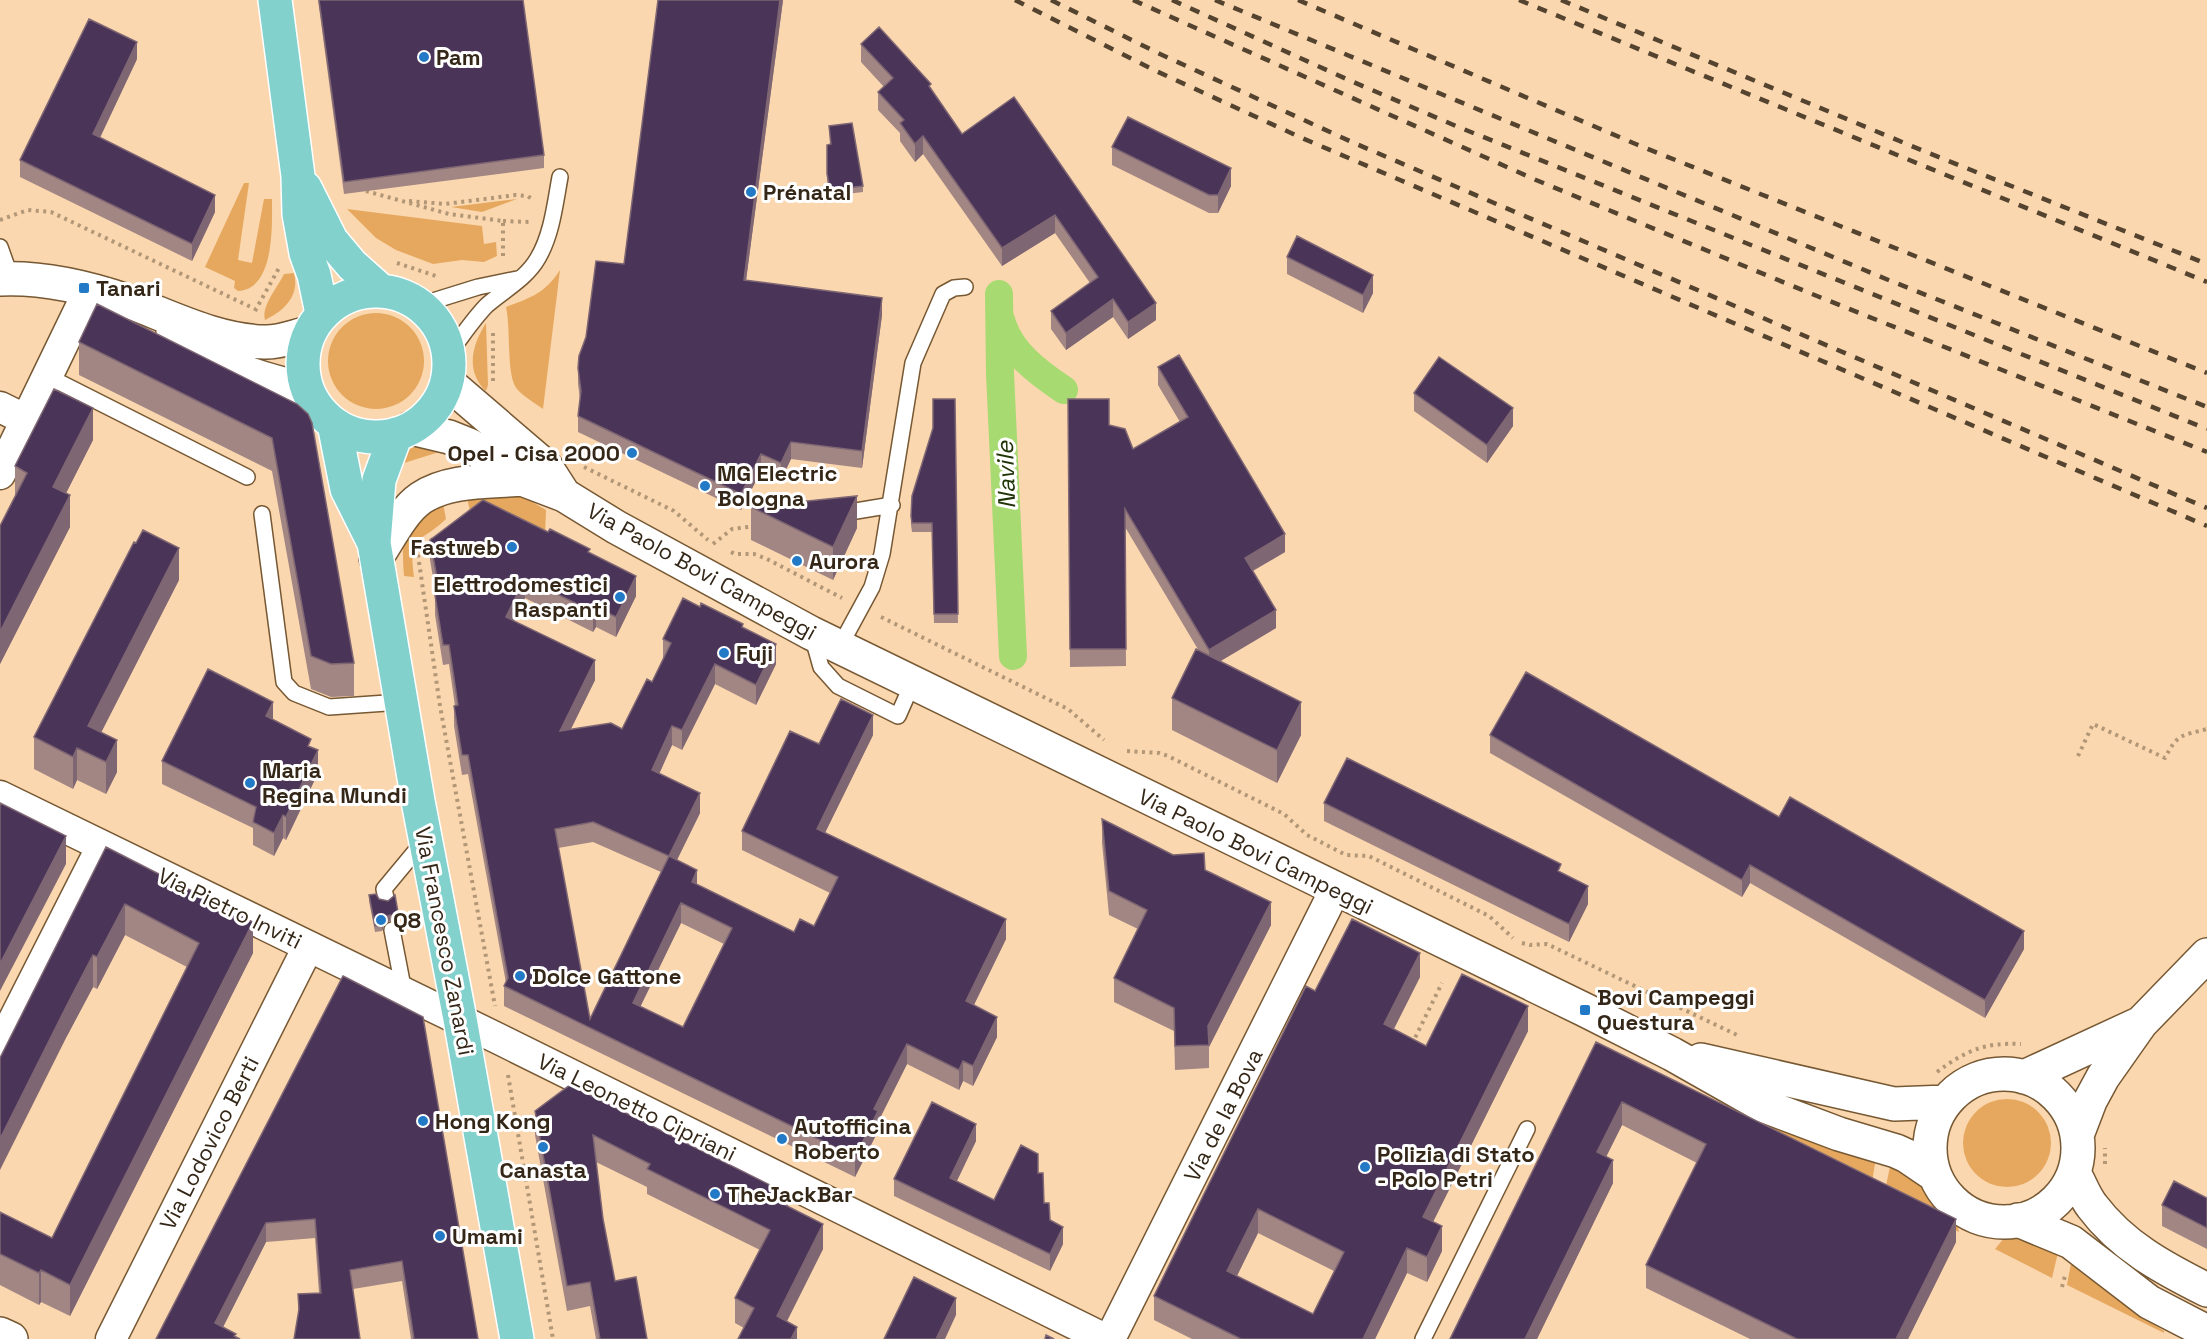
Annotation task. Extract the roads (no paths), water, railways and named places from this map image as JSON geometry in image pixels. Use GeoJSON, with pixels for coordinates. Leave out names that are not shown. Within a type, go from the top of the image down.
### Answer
{"type":"FeatureCollection","features":[{"type":"Feature","properties":{"kind":"main road"},"geometry":{"type":"LineString","coordinates":[[274,0],[298,176],[298,214],[306,253],[314,275],[316,323]]}},
{"type":"Feature","properties":{"kind":"main road"},"geometry":{"type":"LineString","coordinates":[[298,176],[331,240],[352,265],[385,275],[402,295],[420,305],[440,326],[448,368],[442,396],[434,409],[404,431],[364,436],[349,432],[334,424],[318,409],[307,390],[302,367],[305,344],[316,323],[334,303],[349,295],[364,291],[385,275]]}},
{"type":"Feature","properties":{"kind":"main road","name":"Via Francesco Zanardi"},"geometry":{"type":"LineString","coordinates":[[334,424],[347,489],[375,550]]}},
{"type":"Feature","properties":{"kind":"main road","name":"Via Francesco Zanardi"},"geometry":{"type":"LineString","coordinates":[[404,431],[379,480],[375,550],[400,702],[460,1019],[516,1339]]}},
{"type":"Feature","properties":{"kind":"street"},"geometry":{"type":"LineString","coordinates":[[5,279],[57,283],[89,290],[205,331],[250,341],[267,343],[316,323]]}},
{"type":"Feature","properties":{"kind":"street"},"geometry":{"type":"LineString","coordinates":[[0,474],[89,290]]}},
{"type":"Feature","properties":{"kind":"street"},"geometry":{"type":"LineString","coordinates":[[146,309],[191,346],[221,364],[244,373],[307,390]]}},
{"type":"Feature","properties":{"kind":"street","name":"Via Paolo Bovi Campeggi"},"geometry":{"type":"LineString","coordinates":[[448,368],[546,467],[564,495]]}},
{"type":"Feature","properties":{"kind":"street"},"geometry":{"type":"LineString","coordinates":[[0,407],[26,420]]}},
{"type":"Feature","properties":{"kind":"street","name":"Via Paolo Bovi Campeggi"},"geometry":{"type":"LineString","coordinates":[[404,431],[449,437],[469,446],[522,479],[564,495],[625,532],[826,639],[1672,1054],[1762,1105],[1830,1131],[1896,1151],[1935,1175]]}},
{"type":"Feature","properties":{"kind":"street","name":"Via Paolo Bovi Campeggi"},"geometry":{"type":"LineString","coordinates":[[375,550],[421,498],[450,485],[522,479]]}},
{"type":"Feature","properties":{"kind":"street","name":"Via Pietro Inviti"},"geometry":{"type":"LineString","coordinates":[[0,796],[460,1019]]}},
{"type":"Feature","properties":{"kind":"street"},"geometry":{"type":"LineString","coordinates":[[0,1047],[102,846]]}},
{"type":"Feature","properties":{"kind":"street","name":"Via de la Bova"},"geometry":{"type":"LineString","coordinates":[[1110,1339],[1335,890]]}},
{"type":"Feature","properties":{"kind":"street","name":"Via Lodovico Berti"},"geometry":{"type":"LineString","coordinates":[[111,1339],[308,947]]}},
{"type":"Feature","properties":{"kind":"street"},"geometry":{"type":"LineString","coordinates":[[2206,957],[2141,1023],[2103,1077],[2090,1101],[2091,1137],[2078,1154],[2090,1172],[2090,1204],[2115,1233],[2144,1256],[2207,1290]]}},
{"type":"Feature","properties":{"kind":"street","name":"Via Leonetto Cipriani"},"geometry":{"type":"LineString","coordinates":[[460,1019],[1105,1339]]}},
{"type":"Feature","properties":{"kind":"street"},"geometry":{"type":"LineString","coordinates":[[2090,1172],[2037,1215],[2018,1220],[1997,1221],[1977,1217],[1960,1207],[1945,1192],[1935,1175],[1931,1156],[1931,1137],[1940,1088],[1962,1087],[1982,1077],[2003,1074],[2027,1061],[2141,1023]]}},
{"type":"Feature","properties":{"kind":"street","name":"Via Paolo Bovi Campeggi"},"geometry":{"type":"LineString","coordinates":[[1672,1054],[1884,1102],[1914,1105],[1940,1088]]}},
{"type":"Feature","properties":{"kind":"street"},"geometry":{"type":"LineString","coordinates":[[2027,1061],[2043,1085],[2059,1098],[2091,1137]]}},
{"type":"Feature","properties":{"kind":"street"},"geometry":{"type":"LineString","coordinates":[[2018,1220],[2071,1242],[2149,1302],[2207,1332]]}},
{"type":"Feature","properties":{"kind":"street"},"geometry":{"type":"LineString","coordinates":[[0,1334],[10,1339]]}},
{"type":"Feature","properties":{"kind":"lane"},"geometry":{"type":"LineString","coordinates":[[448,368],[486,306],[522,277],[538,260],[546,242],[560,177]]}},
{"type":"Feature","properties":{"kind":"lane"},"geometry":{"type":"LineString","coordinates":[[0,247],[5,279]]}},
{"type":"Feature","properties":{"kind":"lane"},"geometry":{"type":"LineString","coordinates":[[420,305],[478,287],[522,277]]}},
{"type":"Feature","properties":{"kind":"lane","name":"Via Paolo Bovi Campeggi"},"geometry":{"type":"LineString","coordinates":[[826,639],[872,587],[892,505],[914,363],[922,338],[943,294],[954,288],[965,287]]}},
{"type":"Feature","properties":{"kind":"lane"},"geometry":{"type":"LineString","coordinates":[[47,376],[247,477]]}},
{"type":"Feature","properties":{"kind":"lane"},"geometry":{"type":"LineString","coordinates":[[821,516],[892,505]]}},
{"type":"Feature","properties":{"kind":"lane"},"geometry":{"type":"LineString","coordinates":[[262,514],[284,682],[294,693],[329,707],[400,702]]}},
{"type":"Feature","properties":{"kind":"lane"},"geometry":{"type":"LineString","coordinates":[[386,898],[384,889],[425,840]]}},
{"type":"Feature","properties":{"kind":"lane"},"geometry":{"type":"LineString","coordinates":[[392,930],[404,993]]}},
{"type":"Feature","properties":{"kind":"lane"},"geometry":{"type":"LineString","coordinates":[[1423,1339],[1527,1129]]}},
{"type":"Feature","properties":{"kind":"waterway","name":"Navile"},"geometry":{"type":"LineString","coordinates":[[999,294],[1000,373],[1013,656]]}},
{"type":"Feature","properties":{"kind":"waterway"},"geometry":{"type":"LineString","coordinates":[[1001,320],[1011,342],[1026,360],[1064,390]]}},
{"type":"Feature","properties":{"kind":"railway"},"geometry":{"type":"LineString","coordinates":[[1015,0],[1156,71],[1302,138],[2207,526]]}},
{"type":"Feature","properties":{"kind":"railway"},"geometry":{"type":"LineString","coordinates":[[1051,0],[1160,54],[1354,143],[2207,508]]}},
{"type":"Feature","properties":{"kind":"railway"},"geometry":{"type":"LineString","coordinates":[[1133,0],[1536,180],[1812,294],[2207,452]]}},
{"type":"Feature","properties":{"kind":"railway"},"geometry":{"type":"LineString","coordinates":[[1172,0],[1456,126],[2207,429]]}},
{"type":"Feature","properties":{"kind":"railway"},"geometry":{"type":"LineString","coordinates":[[1215,0],[1886,279],[2207,407]]}},
{"type":"Feature","properties":{"kind":"railway"},"geometry":{"type":"LineString","coordinates":[[1298,0],[1638,145],[2207,373]]}},
{"type":"Feature","properties":{"kind":"railway"},"geometry":{"type":"LineString","coordinates":[[1519,0],[2207,282]]}},
{"type":"Feature","properties":{"kind":"railway"},"geometry":{"type":"LineString","coordinates":[[1561,0],[1926,152],[2207,264]]}},
{"type":"Feature","properties":{"kind":"place","name":"Pam"},"geometry":{"type":"Point","coordinates":[424,57]}},
{"type":"Feature","properties":{"kind":"place","name":"Prénatal"},"geometry":{"type":"Point","coordinates":[751,192]}},
{"type":"Feature","properties":{"kind":"place","name":"Tanari"},"geometry":{"type":"Point","coordinates":[84,288]}},
{"type":"Feature","properties":{"kind":"place","name":"Opel - Cisa 2000"},"geometry":{"type":"Point","coordinates":[632,453]}},
{"type":"Feature","properties":{"kind":"place","name":"MG Electric Bologna"},"geometry":{"type":"Point","coordinates":[705,486]}},
{"type":"Feature","properties":{"kind":"place","name":"Fastweb"},"geometry":{"type":"Point","coordinates":[512,547]}},
{"type":"Feature","properties":{"kind":"place","name":"Aurora"},"geometry":{"type":"Point","coordinates":[797,561]}},
{"type":"Feature","properties":{"kind":"place","name":"Elettrodomestici Raspanti"},"geometry":{"type":"Point","coordinates":[620,597]}},
{"type":"Feature","properties":{"kind":"place","name":"Fuji"},"geometry":{"type":"Point","coordinates":[724,653]}},
{"type":"Feature","properties":{"kind":"place","name":"Maria Regina Mundi"},"geometry":{"type":"Point","coordinates":[250,783]}},
{"type":"Feature","properties":{"kind":"place","name":"Q8"},"geometry":{"type":"Point","coordinates":[381,920]}},
{"type":"Feature","properties":{"kind":"place","name":"Dolce Gattone"},"geometry":{"type":"Point","coordinates":[520,976]}},
{"type":"Feature","properties":{"kind":"place","name":"Bovi Campeggi Questura"},"geometry":{"type":"Point","coordinates":[1585,1010]}},
{"type":"Feature","properties":{"kind":"place","name":"Hong Kong"},"geometry":{"type":"Point","coordinates":[423,1121]}},
{"type":"Feature","properties":{"kind":"place","name":"Autofficina Roberto"},"geometry":{"type":"Point","coordinates":[782,1139]}},
{"type":"Feature","properties":{"kind":"place","name":"Canasta"},"geometry":{"type":"Point","coordinates":[543,1147]}},
{"type":"Feature","properties":{"kind":"place","name":"Polizia di Stato - Polo Petri"},"geometry":{"type":"Point","coordinates":[1365,1167]}},
{"type":"Feature","properties":{"kind":"place","name":"TheJackBar"},"geometry":{"type":"Point","coordinates":[715,1194]}},
{"type":"Feature","properties":{"kind":"place","name":"Umami"},"geometry":{"type":"Point","coordinates":[440,1236]}}]}
